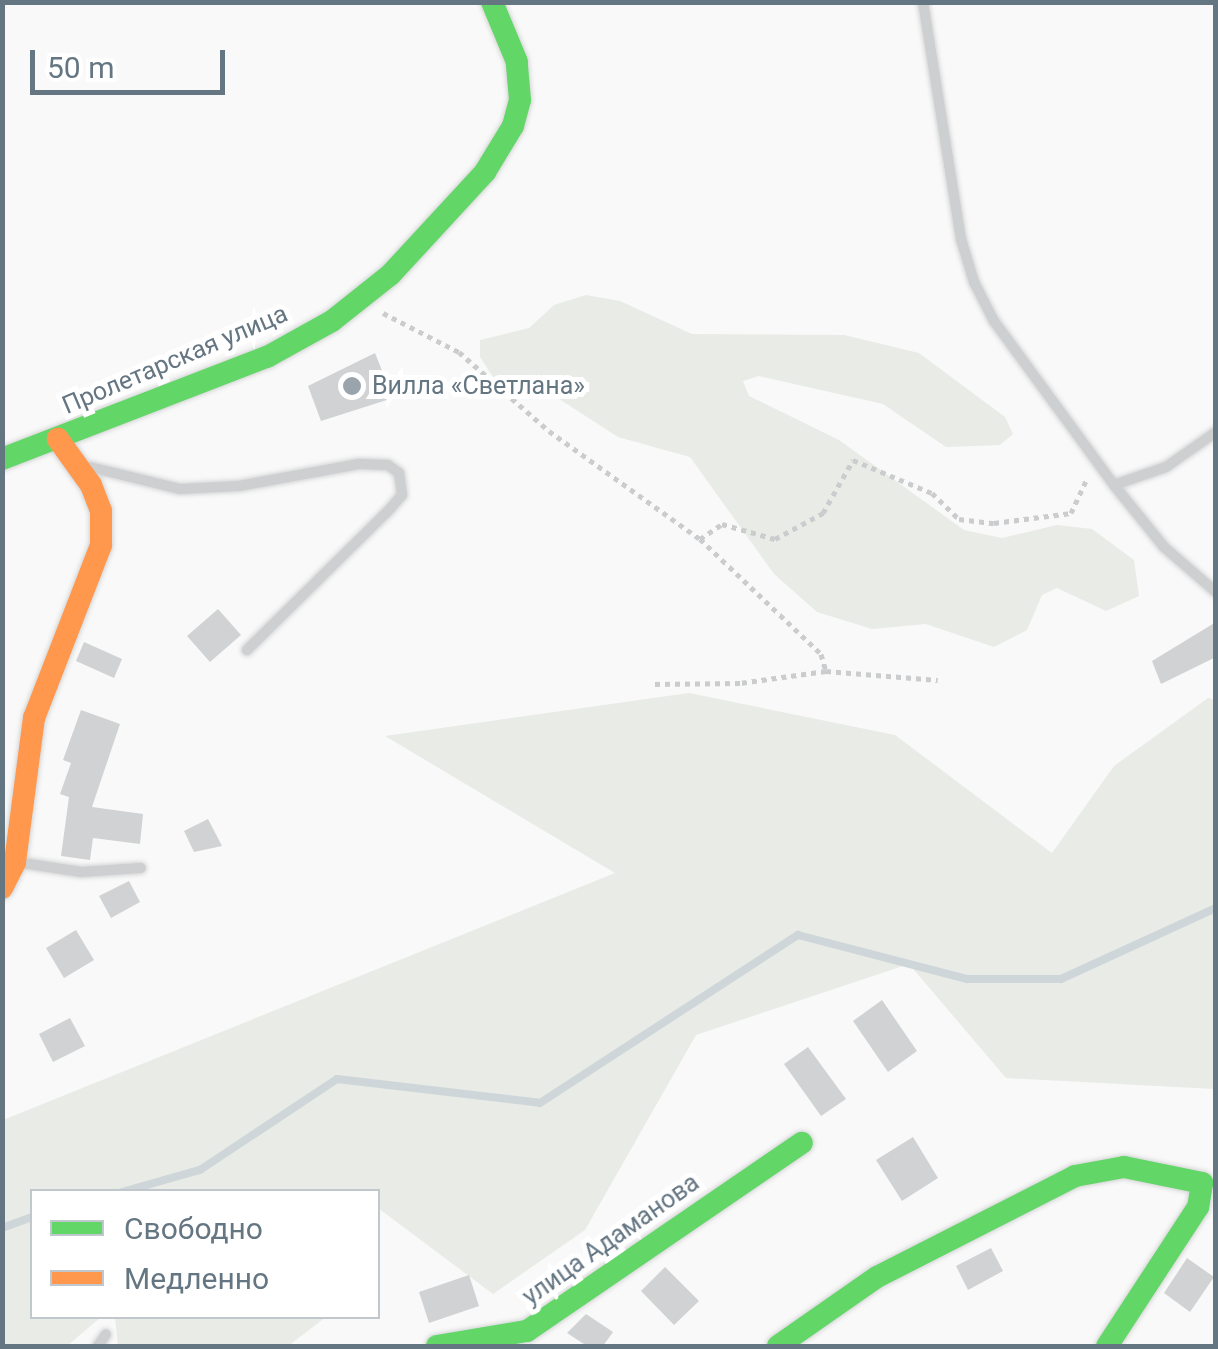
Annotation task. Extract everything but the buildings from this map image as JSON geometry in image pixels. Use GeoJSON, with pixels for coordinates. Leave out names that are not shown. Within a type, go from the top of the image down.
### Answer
{"type":"FeatureCollection","features":[{"type":"Feature","properties":{"kind":"street","name":"Пролетарская улица"},"geometry":{"type":"LineString","coordinates":[[2,459],[267,357],[358,300],[442,223],[485,172],[513,126],[520,100],[517,62],[492,2]]}},
{"type":"Feature","properties":{"kind":"street"},"geometry":{"type":"LineString","coordinates":[[2,888],[15,862],[34,718],[101,546],[101,512],[80,464],[58,439]]}},
{"type":"Feature","properties":{"kind":"street","name":"улица Адаманова"},"geometry":{"type":"LineString","coordinates":[[437,1346],[527,1331],[802,1144]]}},
{"type":"Feature","properties":{"kind":"street"},"geometry":{"type":"LineString","coordinates":[[778,1346],[877,1278],[1075,1176],[1124,1168],[1209,1177],[1198,1206],[1107,1346]]}},
{"type":"Feature","properties":{"kind":"lane"},"geometry":{"type":"LineString","coordinates":[[923,2],[960,238],[974,282],[994,321],[1114,485],[1164,547],[1216,592]]}},
{"type":"Feature","properties":{"kind":"lane"},"geometry":{"type":"LineString","coordinates":[[1114,485],[1166,467],[1216,432]]}},
{"type":"Feature","properties":{"kind":"lane"},"geometry":{"type":"LineString","coordinates":[[80,464],[180,489],[240,486],[359,464],[388,465],[399,473],[402,495],[248,650]]}},
{"type":"Feature","properties":{"kind":"lane"},"geometry":{"type":"LineString","coordinates":[[15,862],[81,872],[141,868]]}},
{"type":"Feature","properties":{"kind":"lane"},"geometry":{"type":"LineString","coordinates":[[98,1346],[106,1334]]}},
{"type":"Feature","properties":{"kind":"path"},"geometry":{"type":"LineString","coordinates":[[358,300],[460,352],[548,431],[700,539],[821,654],[826,671]]}},
{"type":"Feature","properties":{"kind":"path"},"geometry":{"type":"LineString","coordinates":[[700,539],[722,524],[774,539],[823,513],[853,460],[932,492],[959,519],[994,523],[1071,513],[1096,460]]}},
{"type":"Feature","properties":{"kind":"path"},"geometry":{"type":"LineString","coordinates":[[653,684],[740,683],[826,671],[938,680]]}},
{"type":"Feature","properties":{"kind":"shaded area"},"geometry":{"type":"Polygon","coordinates":[[[586,295],[620,301],[692,334],[844,335],[919,353],[1005,417],[1013,434],[1000,445],[946,447],[883,404],[759,376],[743,381],[749,396],[839,440],[964,530],[1002,538],[1057,525],[1092,529],[1134,560],[1139,596],[1106,611],[1057,588],[1042,595],[1027,630],[994,647],[926,624],[872,629],[817,612],[774,574],[690,457],[618,437],[556,397],[495,380],[480,357],[480,340],[529,328],[554,305],[586,295]]]}},
{"type":"Feature","properties":{"kind":"shaded area"},"geometry":{"type":"Polygon","coordinates":[[[689,693],[895,735],[1052,853],[1114,766],[1208,698],[1215,700],[1215,1089],[1006,1078],[909,964],[696,1035],[585,1230],[493,1294],[380,1209],[380,1189],[30,1189],[30,1319],[99,1319],[67,1346],[3,1346],[3,1120],[615,873],[385,736],[689,693]]]}},
{"type":"Feature","properties":{"kind":"shaded area"},"geometry":{"type":"Polygon","coordinates":[[[115,1319],[323,1319],[288,1346],[118,1346],[115,1319]]]}},
{"type":"Feature","properties":{"kind":"waterway"},"geometry":{"type":"LineString","coordinates":[[133,1189],[200,1170],[337,1079],[540,1103],[798,935],[967,979],[1061,979],[1216,908]]}},
{"type":"Feature","properties":{"kind":"waterway"},"geometry":{"type":"LineString","coordinates":[[2,1228],[30,1218]]}},
{"type":"Feature","properties":{"kind":"traffic: fast"},"geometry":{"type":"LineString","coordinates":[[2,459],[267,357],[332,321],[391,274],[485,172],[513,126],[520,100],[517,62],[492,2]]}},
{"type":"Feature","properties":{"kind":"traffic: fast"},"geometry":{"type":"LineString","coordinates":[[437,1346],[527,1331],[802,1143]]}},
{"type":"Feature","properties":{"kind":"traffic: fast"},"geometry":{"type":"LineString","coordinates":[[778,1346],[877,1277],[1075,1176],[1124,1167],[1202,1183],[1198,1207],[1107,1346]]}},
{"type":"Feature","properties":{"kind":"traffic: slow"},"geometry":{"type":"LineString","coordinates":[[2,888],[15,862],[34,718],[101,545],[101,511],[91,485],[58,439]]}},
{"type":"Feature","properties":{"kind":"place","name":"Вилла «Светлана»"},"geometry":{"type":"Point","coordinates":[352,386]}}]}
